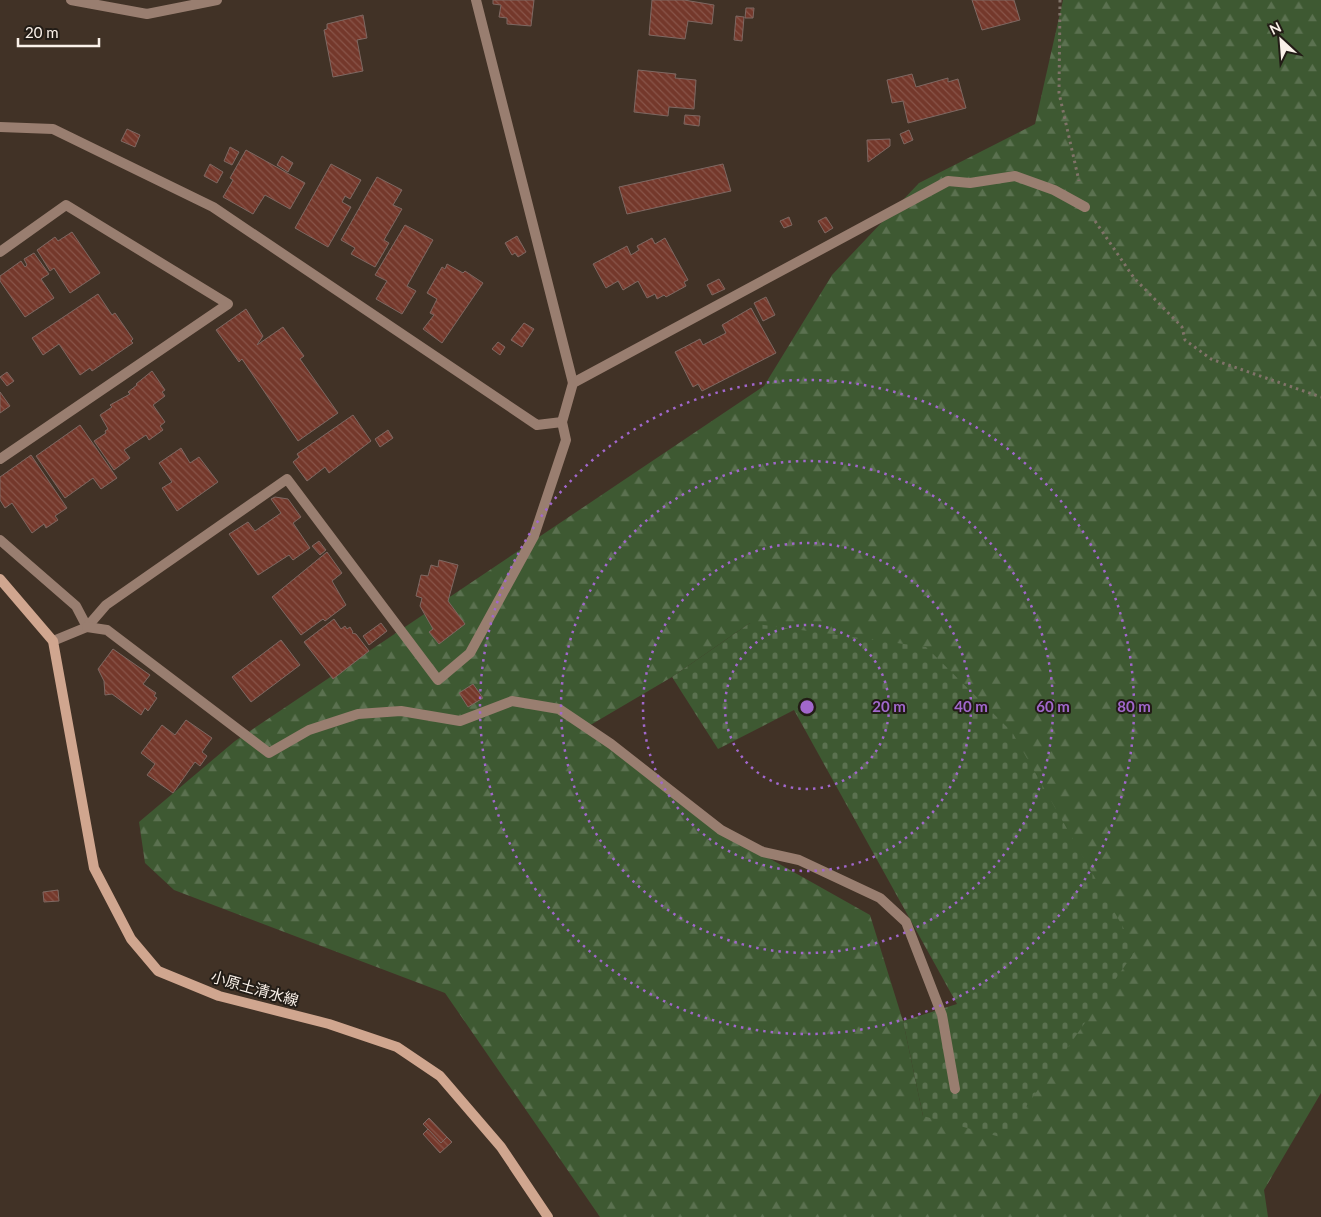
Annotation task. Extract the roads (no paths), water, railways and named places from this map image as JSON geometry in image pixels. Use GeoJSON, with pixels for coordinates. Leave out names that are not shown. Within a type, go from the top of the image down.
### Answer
{"type":"FeatureCollection","features":[{"type":"Feature","properties":{"kind":"main road"},"geometry":{"type":"LineString","coordinates":[[0,579],[53,641]]}},
{"type":"Feature","properties":{"kind":"main road","name":"小原土清水線"},"geometry":{"type":"LineString","coordinates":[[53,641],[94,868],[131,938],[158,971],[218,996],[329,1024],[397,1047],[440,1076],[501,1147],[548,1217]]}},
{"type":"Feature","properties":{"kind":"street"},"geometry":{"type":"LineString","coordinates":[[71,0],[147,14],[218,0]]}},
{"type":"Feature","properties":{"kind":"street"},"geometry":{"type":"LineString","coordinates":[[53,641],[88,627],[106,605],[287,479],[392,615],[438,680],[470,654],[534,536],[566,440],[562,422],[573,383],[476,0]]}},
{"type":"Feature","properties":{"kind":"street"},"geometry":{"type":"LineString","coordinates":[[0,127],[53,129],[213,207],[536,425],[562,422]]}},
{"type":"Feature","properties":{"kind":"street"},"geometry":{"type":"LineString","coordinates":[[573,383],[948,181],[970,183],[1015,176],[1054,190],[1085,207]]}},
{"type":"Feature","properties":{"kind":"street"},"geometry":{"type":"LineString","coordinates":[[0,252],[66,205],[228,304],[0,459]]}},
{"type":"Feature","properties":{"kind":"street"},"geometry":{"type":"LineString","coordinates":[[0,540],[76,606],[88,627]]}},
{"type":"Feature","properties":{"kind":"street"},"geometry":{"type":"LineString","coordinates":[[88,627],[107,630],[269,753],[308,730],[358,714],[401,711],[460,722],[512,701],[559,709],[611,744],[721,830],[763,852],[799,860],[880,898],[906,922],[942,1015],[955,1089]]}}]}
